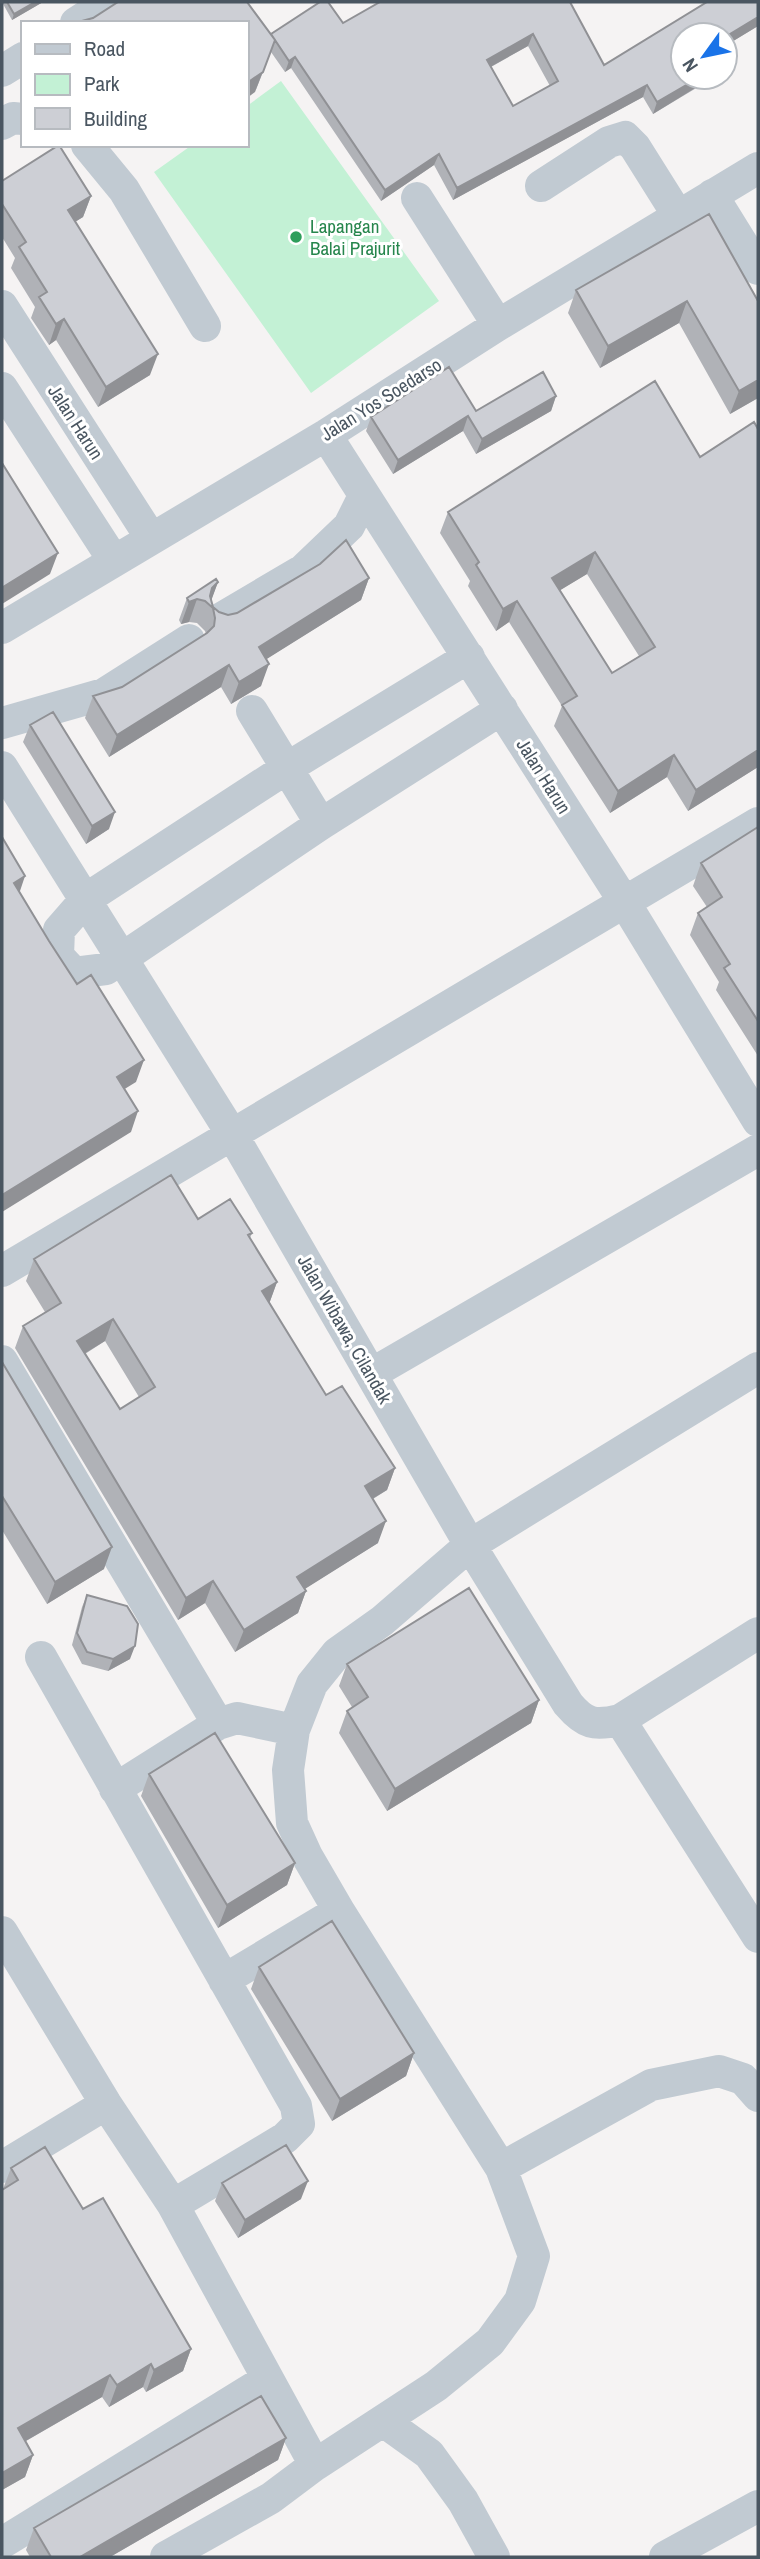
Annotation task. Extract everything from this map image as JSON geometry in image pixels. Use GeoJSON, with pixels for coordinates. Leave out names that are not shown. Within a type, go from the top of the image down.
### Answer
{"type":"FeatureCollection","features":[{"type":"Feature","properties":{"kind":"street"},"geometry":{"type":"LineString","coordinates":[[79,21],[108,2]]}},
{"type":"Feature","properties":{"kind":"street"},"geometry":{"type":"LineString","coordinates":[[2,124],[13,118],[21,118]]}},
{"type":"Feature","properties":{"kind":"street"},"geometry":{"type":"LineString","coordinates":[[541,186],[609,142],[625,137],[635,146],[679,217]]}},
{"type":"Feature","properties":{"kind":"street"},"geometry":{"type":"LineString","coordinates":[[88,147],[124,190],[205,326]]}},
{"type":"Feature","properties":{"kind":"street","name":"Jalan Yos Soedarso"},"geometry":{"type":"LineString","coordinates":[[2,628],[326,435],[498,325],[758,167]]}},
{"type":"Feature","properties":{"kind":"street"},"geometry":{"type":"LineString","coordinates":[[712,195],[758,269]]}},
{"type":"Feature","properties":{"kind":"street"},"geometry":{"type":"LineString","coordinates":[[417,198],[498,325]]}},
{"type":"Feature","properties":{"kind":"street","name":"Jalan Harun"},"geometry":{"type":"LineString","coordinates":[[2,306],[151,538]]}},
{"type":"Feature","properties":{"kind":"street"},"geometry":{"type":"LineString","coordinates":[[2,388],[114,561]]}},
{"type":"Feature","properties":{"kind":"street","name":"Jalan Harun"},"geometry":{"type":"LineString","coordinates":[[326,435],[625,903],[758,1121]]}},
{"type":"Feature","properties":{"kind":"street"},"geometry":{"type":"LineString","coordinates":[[220,619],[303,570],[349,526],[364,496]]}},
{"type":"Feature","properties":{"kind":"street"},"geometry":{"type":"LineString","coordinates":[[2,723],[104,694],[189,640]]}},
{"type":"Feature","properties":{"kind":"street"},"geometry":{"type":"LineString","coordinates":[[469,657],[287,768],[86,899],[59,930],[58,956],[74,973],[106,969],[321,824],[502,709]]}},
{"type":"Feature","properties":{"kind":"street"},"geometry":{"type":"LineString","coordinates":[[252,711],[321,824]]}},
{"type":"Feature","properties":{"kind":"street","name":"Jalan Wibawa, Cilandak"},"geometry":{"type":"LineString","coordinates":[[2,766],[233,1136],[470,1545],[568,1704],[580,1718],[593,1723],[620,1720]]}},
{"type":"Feature","properties":{"kind":"street"},"geometry":{"type":"LineString","coordinates":[[2,1271],[758,823]]}},
{"type":"Feature","properties":{"kind":"street"},"geometry":{"type":"LineString","coordinates":[[371,1374],[758,1150]]}},
{"type":"Feature","properties":{"kind":"street"},"geometry":{"type":"LineString","coordinates":[[2,1361],[218,1724]]}},
{"type":"Feature","properties":{"kind":"street"},"geometry":{"type":"LineString","coordinates":[[166,2557],[271,2498],[315,2465],[436,2386],[490,2342],[520,2301],[534,2256],[501,2168],[339,1912],[307,1856],[292,1823],[288,1770],[295,1730],[312,1684],[337,1653],[382,1621],[470,1545],[758,1368]]}},
{"type":"Feature","properties":{"kind":"street"},"geometry":{"type":"LineString","coordinates":[[758,1633],[620,1720],[758,1937]]}},
{"type":"Feature","properties":{"kind":"street"},"geometry":{"type":"LineString","coordinates":[[41,1657],[296,2106],[299,2124],[285,2138],[173,2205]]}},
{"type":"Feature","properties":{"kind":"street"},"geometry":{"type":"LineString","coordinates":[[115,1789],[218,1724],[237,1718],[295,1730]]}},
{"type":"Feature","properties":{"kind":"street"},"geometry":{"type":"LineString","coordinates":[[224,1980],[339,1912]]}},
{"type":"Feature","properties":{"kind":"street"},"geometry":{"type":"LineString","coordinates":[[2,1932],[106,2104],[173,2205],[315,2465]]}},
{"type":"Feature","properties":{"kind":"street"},"geometry":{"type":"LineString","coordinates":[[501,2168],[651,2085],[719,2071],[743,2079],[758,2096]]}},
{"type":"Feature","properties":{"kind":"street"},"geometry":{"type":"LineString","coordinates":[[2,2167],[106,2104]]}},
{"type":"Feature","properties":{"kind":"street"},"geometry":{"type":"LineString","coordinates":[[2,2543],[268,2379]]}},
{"type":"Feature","properties":{"kind":"street"},"geometry":{"type":"LineString","coordinates":[[383,2421],[429,2454],[463,2501],[494,2557]]}},
{"type":"Feature","properties":{"kind":"street"},"geometry":{"type":"LineString","coordinates":[[665,2557],[758,2506]]}},
{"type":"Feature","properties":{"kind":"green space","name":"Lapangan Balai Prajurit"},"geometry":{"type":"Polygon","coordinates":[[[281,81],[439,301],[311,393],[154,172],[189,147],[248,147],[248,105],[281,81]]]}},
{"type":"Feature","properties":{"kind":"building"},"geometry":{"type":"Polygon","coordinates":[[[7,2],[35,2],[14,14],[7,2]]]}},
{"type":"Feature","properties":{"kind":"building"},"geometry":{"type":"Polygon","coordinates":[[[118,2],[247,2],[275,40],[263,72],[248,82],[248,21],[82,21],[93,18],[118,2]]]}},
{"type":"Feature","properties":{"kind":"building"},"geometry":{"type":"Polygon","coordinates":[[[320,2],[328,2],[343,23],[380,2],[570,2],[604,65],[669,25],[669,91],[676,91],[657,102],[647,85],[457,188],[439,154],[385,190],[295,57],[289,61],[271,34],[320,2]],[[533,34],[487,60],[513,106],[558,81],[533,34]]]}},
{"type":"Feature","properties":{"kind":"building"},"geometry":{"type":"Polygon","coordinates":[[[707,2],[758,2],[758,17],[739,29],[739,21],[676,21],[707,2]]]}},
{"type":"Feature","properties":{"kind":"building"},"geometry":{"type":"Polygon","coordinates":[[[56,147],[60,147],[91,196],[68,210],[158,354],[106,387],[64,319],[56,324],[39,297],[47,292],[19,247],[26,242],[2,204],[2,181],[56,147]]]}},
{"type":"Feature","properties":{"kind":"building"},"geometry":{"type":"Polygon","coordinates":[[[709,214],[758,301],[758,380],[739,391],[687,301],[608,346],[576,290],[709,214]]]}},
{"type":"Feature","properties":{"kind":"building"},"geometry":{"type":"Polygon","coordinates":[[[449,367],[476,411],[543,372],[556,396],[482,439],[468,416],[398,460],[371,417],[449,367]]]}},
{"type":"Feature","properties":{"kind":"building"},"geometry":{"type":"Polygon","coordinates":[[[655,381],[700,457],[754,422],[758,429],[758,750],[696,790],[674,755],[618,791],[562,705],[577,696],[517,601],[503,609],[476,565],[479,562],[448,512],[655,381]],[[595,552],[552,578],[612,673],[655,647],[595,552]]]}},
{"type":"Feature","properties":{"kind":"building"},"geometry":{"type":"Polygon","coordinates":[[[2,463],[58,553],[3,587],[2,586],[2,463]]]}},
{"type":"Feature","properties":{"kind":"building"},"geometry":{"type":"Polygon","coordinates":[[[346,540],[369,578],[259,647],[269,664],[239,682],[229,665],[117,735],[93,696],[122,687],[214,626],[213,608],[205,601],[197,599],[189,602],[187,598],[216,579],[218,582],[212,588],[210,596],[213,607],[228,615],[237,613],[320,564],[346,540]]]}},
{"type":"Feature","properties":{"kind":"building"},"geometry":{"type":"Polygon","coordinates":[[[53,712],[115,812],[92,826],[30,725],[53,712]]]}},
{"type":"Feature","properties":{"kind":"building"},"geometry":{"type":"Polygon","coordinates":[[[758,827],[758,1021],[724,968],[730,964],[698,913],[722,897],[701,863],[758,827]]]}},
{"type":"Feature","properties":{"kind":"building"},"geometry":{"type":"Polygon","coordinates":[[[2,837],[25,876],[14,883],[49,941],[77,984],[91,975],[144,1060],[117,1077],[138,1111],[2,1195],[2,837]]]}},
{"type":"Feature","properties":{"kind":"building"},"geometry":{"type":"Polygon","coordinates":[[[171,1175],[198,1219],[230,1199],[252,1233],[248,1235],[277,1282],[262,1291],[326,1395],[342,1386],[395,1468],[365,1486],[386,1521],[297,1577],[306,1591],[244,1630],[213,1581],[186,1598],[23,1326],[61,1303],[34,1259],[171,1175]],[[113,1319],[77,1341],[120,1409],[155,1387],[113,1319]]]}},
{"type":"Feature","properties":{"kind":"building"},"geometry":{"type":"Polygon","coordinates":[[[2,1362],[112,1547],[55,1582],[2,1496],[2,1362]]]}},
{"type":"Feature","properties":{"kind":"building"},"geometry":{"type":"Polygon","coordinates":[[[469,1588],[539,1700],[395,1789],[347,1711],[368,1697],[347,1664],[469,1588]]]}},
{"type":"Feature","properties":{"kind":"building"},"geometry":{"type":"Polygon","coordinates":[[[87,1595],[127,1606],[138,1624],[135,1646],[113,1659],[87,1652],[77,1633],[87,1595]]]}},
{"type":"Feature","properties":{"kind":"building"},"geometry":{"type":"Polygon","coordinates":[[[215,1733],[295,1863],[227,1905],[149,1774],[215,1733]]]}},
{"type":"Feature","properties":{"kind":"building"},"geometry":{"type":"Polygon","coordinates":[[[332,1921],[414,2053],[340,2099],[259,1967],[332,1921]]]}},
{"type":"Feature","properties":{"kind":"building"},"geometry":{"type":"Polygon","coordinates":[[[286,2145],[308,2181],[245,2220],[222,2183],[286,2145]]]}},
{"type":"Feature","properties":{"kind":"building"},"geometry":{"type":"Polygon","coordinates":[[[45,2147],[83,2209],[103,2198],[191,2349],[154,2370],[151,2364],[117,2385],[110,2375],[18,2428],[33,2455],[2,2473],[2,2190],[18,2180],[11,2168],[45,2147]]]}},
{"type":"Feature","properties":{"kind":"building"},"geometry":{"type":"Polygon","coordinates":[[[261,2396],[286,2438],[80,2557],[51,2557],[34,2528],[261,2396]]]}},
{"type":"Feature","properties":{"kind":"place","name":"Lapangan Balai Prajurit"},"geometry":{"type":"Point","coordinates":[296,237]}}]}
